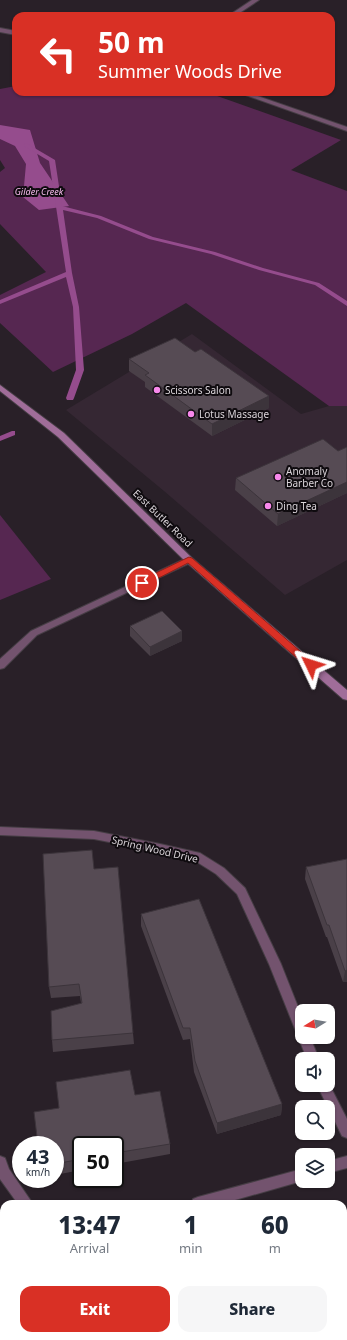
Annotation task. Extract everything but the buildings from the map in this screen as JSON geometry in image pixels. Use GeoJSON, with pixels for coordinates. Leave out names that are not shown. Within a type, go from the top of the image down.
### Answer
{"type":"FeatureCollection","features":[{"type":"Feature","properties":{"kind":"main road","name":"East Butler Road"},"geometry":{"type":"LineString","coordinates":[[0,387],[61,435],[189,560],[347,696]]}},
{"type":"Feature","properties":{"kind":"street"},"geometry":{"type":"LineString","coordinates":[[237,12],[256,0]]}},
{"type":"Feature","properties":{"kind":"street"},"geometry":{"type":"LineString","coordinates":[[0,30],[12,32]]}},
{"type":"Feature","properties":{"kind":"street"},"geometry":{"type":"LineString","coordinates":[[252,96],[347,129]]}},
{"type":"Feature","properties":{"kind":"street"},"geometry":{"type":"LineString","coordinates":[[0,665],[34,633],[189,560]]}},
{"type":"Feature","properties":{"kind":"street","name":"Spring Wood Drive"},"geometry":{"type":"LineString","coordinates":[[0,831],[94,835],[160,848],[200,858],[220,871],[241,891],[275,964],[295,1014]]}},
{"type":"Feature","properties":{"kind":"street"},"geometry":{"type":"LineString","coordinates":[[327,1092],[347,1132]]}},
{"type":"Feature","properties":{"kind":"street"},"geometry":{"type":"LineString","coordinates":[[0,1162],[3,1172],[23,1200]]}},
{"type":"Feature","properties":{"kind":"street"},"geometry":{"type":"LineString","coordinates":[[335,1165],[347,1162]]}},
{"type":"Feature","properties":{"kind":"street"},"geometry":{"type":"LineString","coordinates":[[212,1200],[295,1176]]}},
{"type":"Feature","properties":{"kind":"shaded area"},"geometry":{"type":"Polygon","coordinates":[[[12,87],[12,96],[217,96],[341,140],[291,170],[347,191],[347,406],[329,406],[186,303],[132,334],[53,372],[0,323],[0,295],[46,272],[0,224],[0,172],[5,168],[0,160],[0,89],[12,87]]]}},
{"type":"Feature","properties":{"kind":"shaded area"},"geometry":{"type":"Polygon","coordinates":[[[192,334],[301,414],[329,406],[347,406],[347,560],[285,595],[164,491],[66,410],[192,334]]]}},
{"type":"Feature","properties":{"kind":"shaded area"},"geometry":{"type":"Polygon","coordinates":[[[0,515],[51,579],[0,600],[0,515]]]}},
{"type":"Feature","properties":{"kind":"water","name":"Gilder Creek"},"geometry":{"type":"Polygon","coordinates":[[[0,125],[30,130],[40,163],[69,206],[39,210],[23,197],[26,164],[15,146],[0,139],[0,125]]]}},
{"type":"Feature","properties":{"kind":"waterway","name":"Gilder Creek"},"geometry":{"type":"LineString","coordinates":[[26,145],[52,160],[59,207]]}},
{"type":"Feature","properties":{"kind":"waterway"},"geometry":{"type":"LineString","coordinates":[[59,207],[99,217],[151,238],[213,253],[261,269],[317,284],[347,304]]}},
{"type":"Feature","properties":{"kind":"waterway","name":"Gilder Creek"},"geometry":{"type":"LineString","coordinates":[[59,207],[69,273]]}},
{"type":"Feature","properties":{"kind":"waterway","name":"Gilder Creek"},"geometry":{"type":"LineString","coordinates":[[0,302],[69,273]]}},
{"type":"Feature","properties":{"kind":"waterway"},"geometry":{"type":"LineString","coordinates":[[69,273],[76,307],[80,370],[70,398]]}},
{"type":"Feature","properties":{"kind":"waterway"},"geometry":{"type":"LineString","coordinates":[[0,439],[12,433]]}},
{"type":"Feature","properties":{"kind":"place","name":"Scissors Salon"},"geometry":{"type":"Point","coordinates":[157,390]}},
{"type":"Feature","properties":{"kind":"place","name":"Lotus Massage"},"geometry":{"type":"Point","coordinates":[191,414]}},
{"type":"Feature","properties":{"kind":"place","name":"Anomaly Barber Co"},"geometry":{"type":"Point","coordinates":[278,477]}},
{"type":"Feature","properties":{"kind":"place","name":"Ding Tea"},"geometry":{"type":"Point","coordinates":[268,506]}},
{"type":"Feature","properties":{"kind":"route"},"geometry":{"type":"LineString","coordinates":[[142,583],[189,560],[311,665]]}}]}
